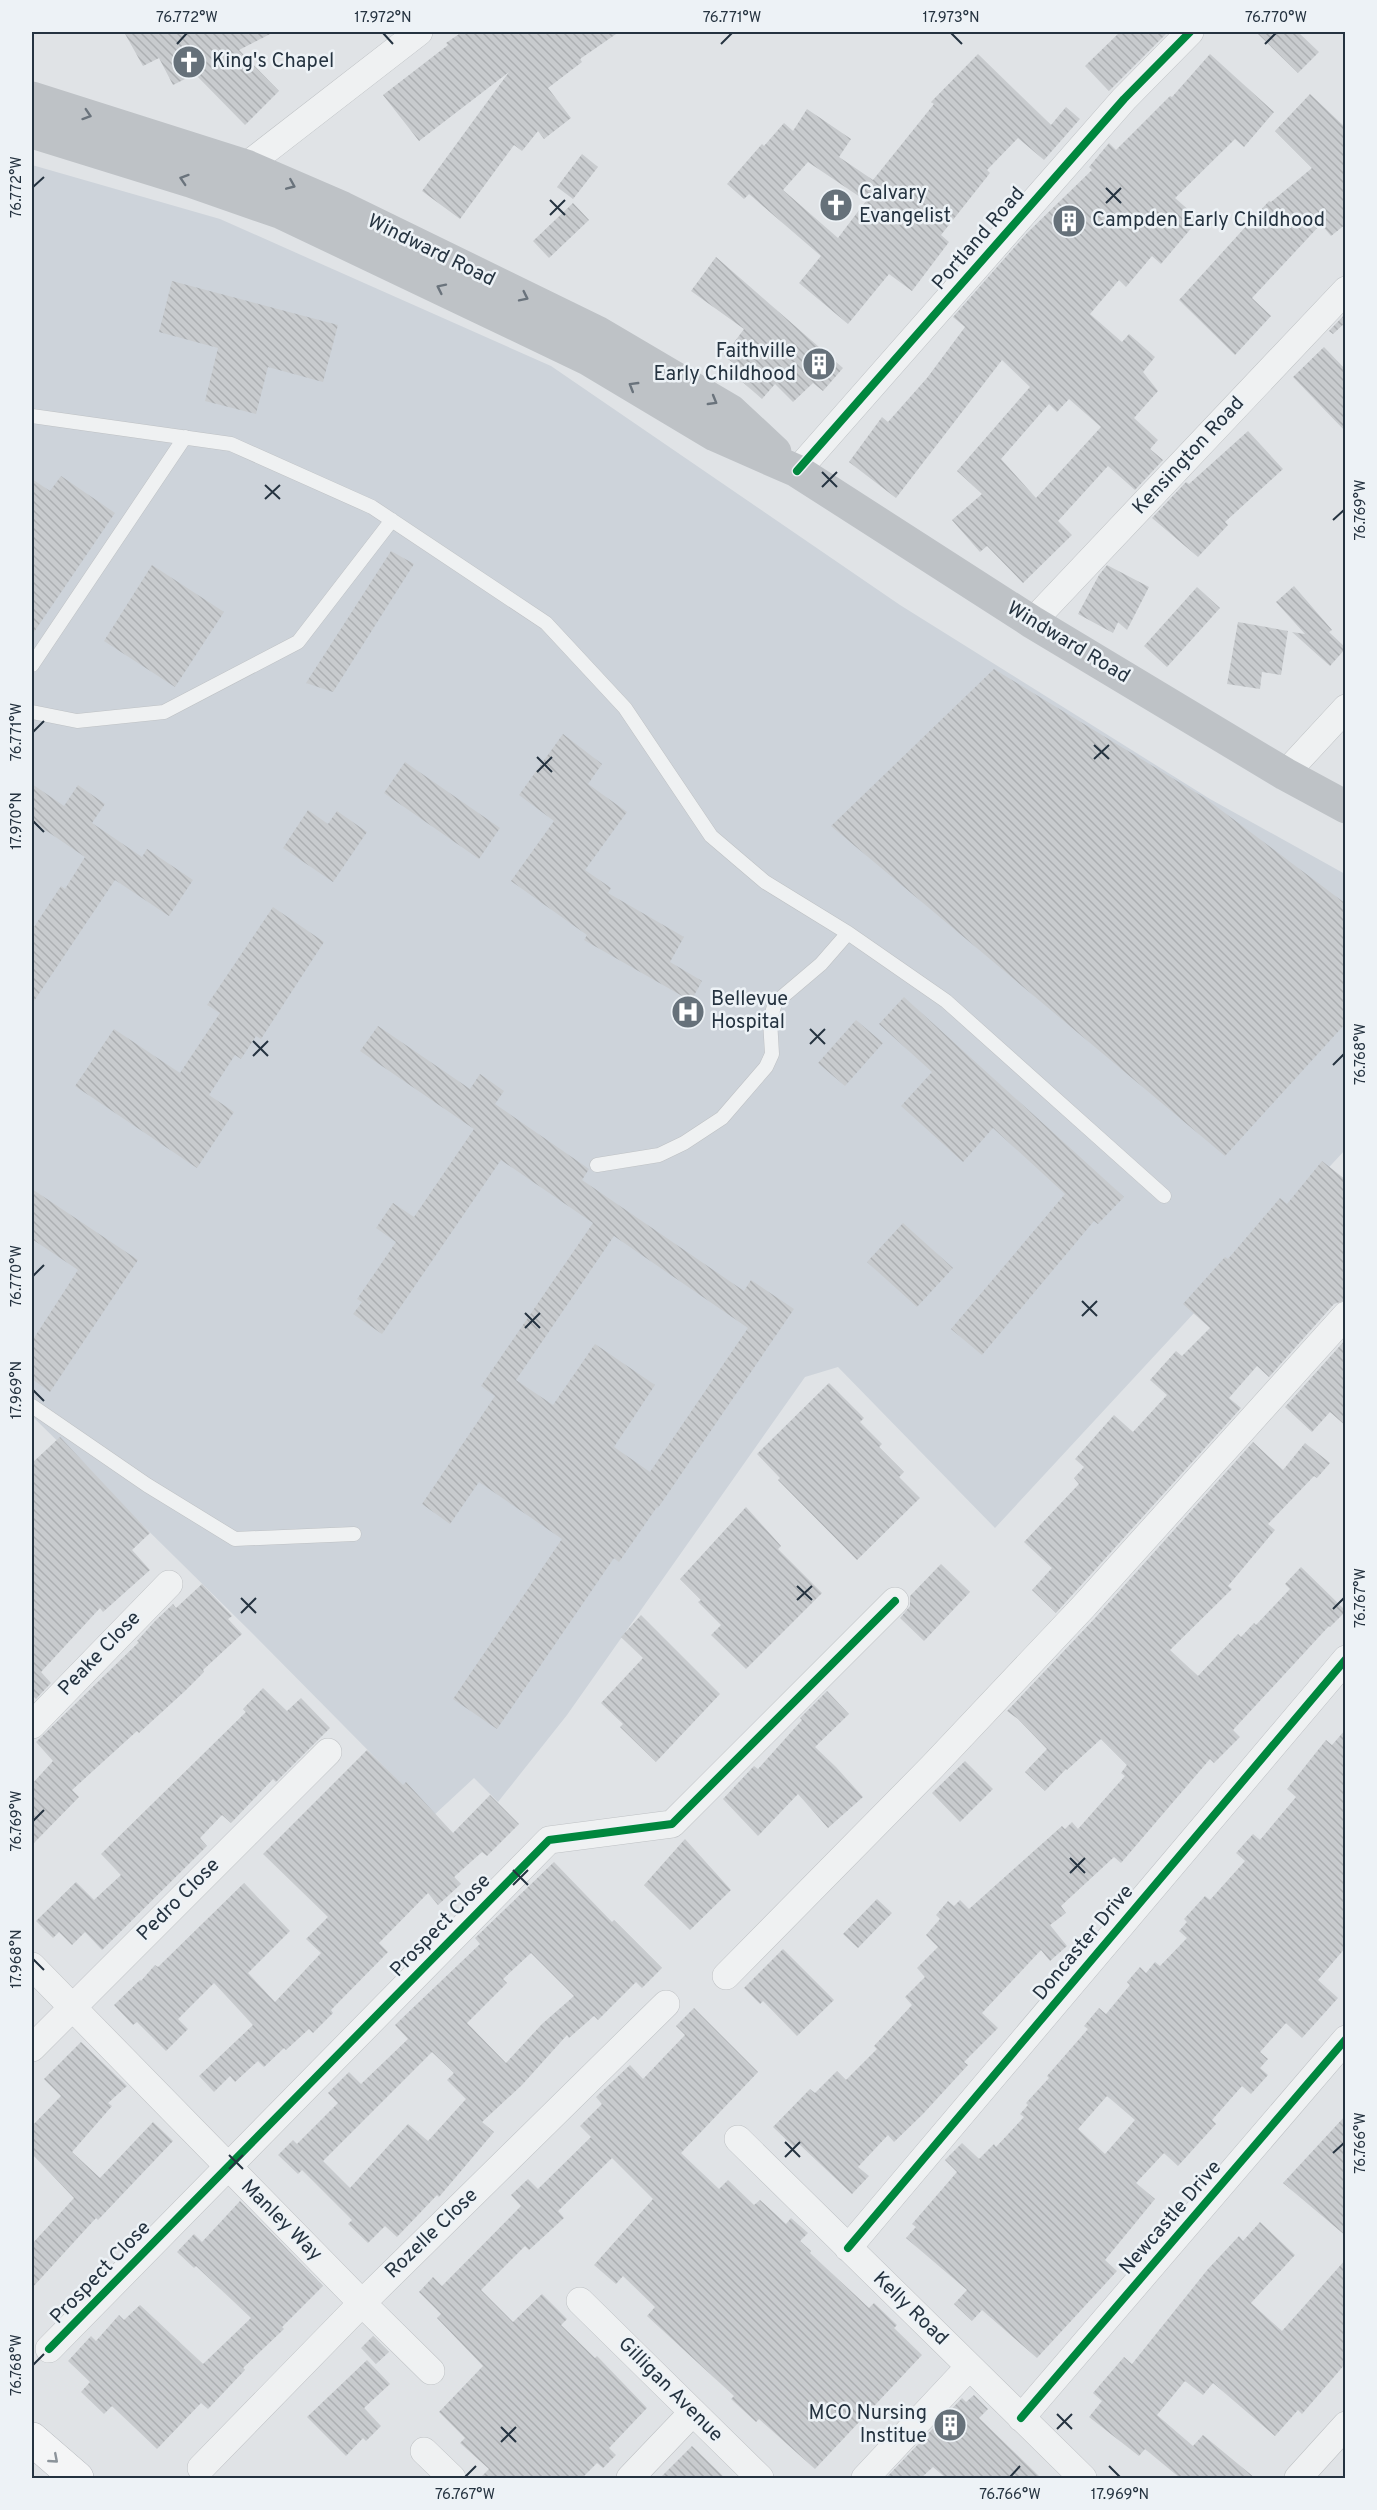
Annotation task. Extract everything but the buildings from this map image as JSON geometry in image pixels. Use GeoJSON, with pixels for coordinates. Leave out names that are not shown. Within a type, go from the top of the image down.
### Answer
{"type":"FeatureCollection","features":[{"type":"Feature","properties":{"kind":"highway"},"geometry":{"type":"LineString","coordinates":[[32,2439],[77,2478]]}},
{"type":"Feature","properties":{"kind":"main road","name":"Windward Road"},"geometry":{"type":"LineString","coordinates":[[32,98],[246,166],[344,208],[597,332],[731,411],[797,471]]}},
{"type":"Feature","properties":{"kind":"main road","name":"Windward Road"},"geometry":{"type":"LineString","coordinates":[[32,132],[282,213],[577,354],[716,435],[797,471],[1032,622],[1285,774],[1346,807]]}},
{"type":"Feature","properties":{"kind":"street"},"geometry":{"type":"LineString","coordinates":[[231,195],[246,166],[419,32]]}},
{"type":"Feature","properties":{"kind":"street","name":"Portland Road"},"geometry":{"type":"LineString","coordinates":[[797,471],[1124,99],[1190,32]]}},
{"type":"Feature","properties":{"kind":"street","name":"Kensington Road"},"geometry":{"type":"LineString","coordinates":[[1032,622],[1346,290]]}},
{"type":"Feature","properties":{"kind":"street"},"geometry":{"type":"LineString","coordinates":[[1285,774],[1346,708]]}},
{"type":"Feature","properties":{"kind":"street"},"geometry":{"type":"LineString","coordinates":[[726,1976],[932,1767],[1060,1631],[1346,1315]]}},
{"type":"Feature","properties":{"kind":"street","name":"Peake Close"},"geometry":{"type":"LineString","coordinates":[[32,1725],[169,1584]]}},
{"type":"Feature","properties":{"kind":"street","name":"Prospect Close"},"geometry":{"type":"LineString","coordinates":[[50,2349],[549,1840],[672,1824],[895,1601]]}},
{"type":"Feature","properties":{"kind":"street","name":"Doncaster Drive"},"geometry":{"type":"LineString","coordinates":[[848,2247],[1346,1659]]}},
{"type":"Feature","properties":{"kind":"street","name":"Pedro Close"},"geometry":{"type":"LineString","coordinates":[[32,2048],[328,1752]]}},
{"type":"Feature","properties":{"kind":"street","name":"Manley Way"},"geometry":{"type":"LineString","coordinates":[[32,1966],[431,2371]]}},
{"type":"Feature","properties":{"kind":"street","name":"Rozelle Close"},"geometry":{"type":"LineString","coordinates":[[201,2468],[362,2303],[666,2004]]}},
{"type":"Feature","properties":{"kind":"street","name":"Newcastle Drive"},"geometry":{"type":"LineString","coordinates":[[1021,2418],[1346,2039]]}},
{"type":"Feature","properties":{"kind":"street","name":"Kelly Road"},"geometry":{"type":"LineString","coordinates":[[738,2139],[1083,2478]]}},
{"type":"Feature","properties":{"kind":"street","name":"Gilligan Avenue"},"geometry":{"type":"LineString","coordinates":[[580,2301],[760,2478]]}},
{"type":"Feature","properties":{"kind":"street"},"geometry":{"type":"LineString","coordinates":[[865,2478],[969,2367]]}},
{"type":"Feature","properties":{"kind":"street"},"geometry":{"type":"LineString","coordinates":[[630,2478],[693,2412]]}},
{"type":"Feature","properties":{"kind":"street"},"geometry":{"type":"LineString","coordinates":[[1298,2478],[1346,2425]]}},
{"type":"Feature","properties":{"kind":"street"},"geometry":{"type":"LineString","coordinates":[[424,2451],[452,2478]]}},
{"type":"Feature","properties":{"kind":"lane"},"geometry":{"type":"LineString","coordinates":[[32,403],[37,416],[231,444],[372,507],[546,623],[625,708],[711,836],[765,882],[848,933],[946,1001],[1164,1196]]}},
{"type":"Feature","properties":{"kind":"lane"},"geometry":{"type":"LineString","coordinates":[[32,665],[185,437]]}},
{"type":"Feature","properties":{"kind":"lane"},"geometry":{"type":"LineString","coordinates":[[32,712],[77,721],[164,712],[298,642],[392,520]]}},
{"type":"Feature","properties":{"kind":"lane"},"geometry":{"type":"LineString","coordinates":[[597,1165],[665,1153],[722,1118],[766,1067],[772,1054],[770,1020],[775,1003],[821,964],[848,933]]}},
{"type":"Feature","properties":{"kind":"lane"},"geometry":{"type":"LineString","coordinates":[[32,1406],[147,1485],[235,1539],[354,1534]]}},
{"type":"Feature","properties":{"kind":"shaded area","name":"Bellevue Hospital"},"geometry":{"type":"Polygon","coordinates":[[[32,165],[220,219],[551,366],[900,605],[1210,799],[1345,874],[1345,1150],[995,1528],[838,1367],[805,1377],[567,1715],[498,1802],[474,1778],[433,1816],[32,1416],[32,165]]]}},
{"type":"Feature","properties":{"kind":"cycle path"},"geometry":{"type":"LineString","coordinates":[[797,471],[1124,99],[1190,32]]}},
{"type":"Feature","properties":{"kind":"cycle path"},"geometry":{"type":"LineString","coordinates":[[49,2349],[549,1840],[672,1824],[895,1601]]}},
{"type":"Feature","properties":{"kind":"cycle path"},"geometry":{"type":"LineString","coordinates":[[848,2248],[1346,1659]]}},
{"type":"Feature","properties":{"kind":"cycle path"},"geometry":{"type":"LineString","coordinates":[[1021,2418],[1346,2039]]}},
{"type":"Feature","properties":{"kind":"place","name":"King's Chapel"},"geometry":{"type":"Point","coordinates":[189,62]}},
{"type":"Feature","properties":{"kind":"place","name":"Calvary Evangelist"},"geometry":{"type":"Point","coordinates":[836,205]}},
{"type":"Feature","properties":{"kind":"place","name":"Campden Early Childhood"},"geometry":{"type":"Point","coordinates":[1069,221]}},
{"type":"Feature","properties":{"kind":"place","name":"Faithville Early Childhood"},"geometry":{"type":"Point","coordinates":[819,364]}},
{"type":"Feature","properties":{"kind":"place","name":"Bellevue Hospital"},"geometry":{"type":"Point","coordinates":[688,1012]}},
{"type":"Feature","properties":{"kind":"place","name":"MCO Nursing Institue"},"geometry":{"type":"Point","coordinates":[950,2425]}}]}
